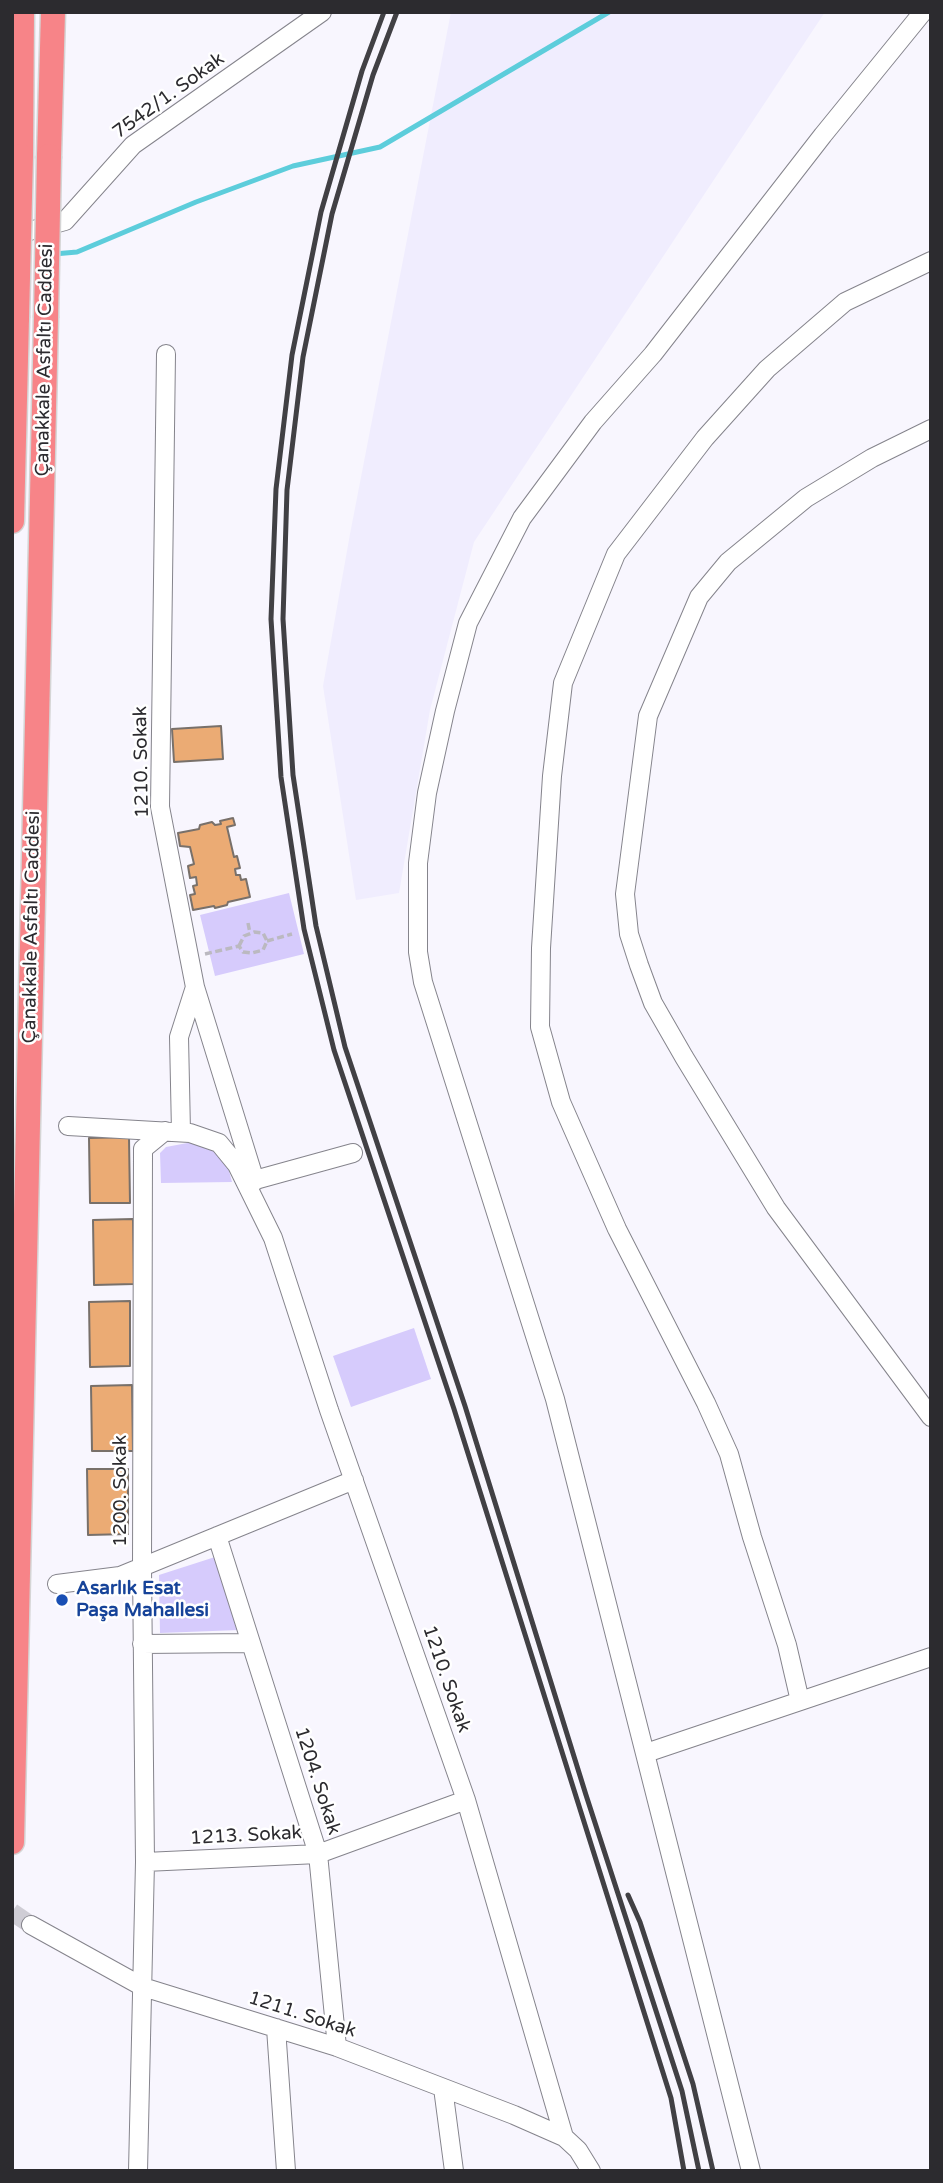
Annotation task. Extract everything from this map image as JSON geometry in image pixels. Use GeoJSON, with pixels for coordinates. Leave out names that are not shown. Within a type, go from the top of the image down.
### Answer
{"type":"FeatureCollection","features":[{"type":"Feature","properties":{"kind":"highway","name":"Çanakkale Asfaltı Caddesi"},"geometry":{"type":"LineString","coordinates":[[12,521],[17,318],[16,152],[22,12]]}},
{"type":"Feature","properties":{"kind":"highway","name":"Çanakkale Asfaltı Caddesi"},"geometry":{"type":"LineString","coordinates":[[12,1842],[53,12]]}},
{"type":"Feature","properties":{"kind":"street","name":"7542/1. Sokak"},"geometry":{"type":"LineString","coordinates":[[12,236],[65,221],[133,145],[323,12]]}},
{"type":"Feature","properties":{"kind":"street"},"geometry":{"type":"LineString","coordinates":[[751,2171],[544,1362],[423,982],[418,952],[418,863],[427,793],[468,623],[522,518],[593,422],[653,354],[814,146],[923,12]]}},
{"type":"Feature","properties":{"kind":"street"},"geometry":{"type":"LineString","coordinates":[[800,1701],[787,1645],[752,1537],[729,1454],[706,1403],[617,1229],[561,1102],[540,1027],[541,948],[552,776],[563,682],[616,554],[705,438],[767,369],[845,302],[931,261]]}},
{"type":"Feature","properties":{"kind":"street","name":"1210. Sokak"},"geometry":{"type":"LineString","coordinates":[[166,354],[160,807],[195,987],[273,1238],[466,1801],[564,2137]]}},
{"type":"Feature","properties":{"kind":"street"},"geometry":{"type":"LineString","coordinates":[[931,429],[872,458],[806,498],[728,562],[699,597],[648,716],[625,894],[629,934],[643,978],[653,1003],[684,1057],[776,1208],[931,1417]]}},
{"type":"Feature","properties":{"kind":"street"},"geometry":{"type":"LineString","coordinates":[[173,1132],[179,1037],[195,987]]}},
{"type":"Feature","properties":{"kind":"street","name":"1210. Sokak"},"geometry":{"type":"LineString","coordinates":[[68,1126],[190,1133],[219,1143],[237,1165],[273,1238]]}},
{"type":"Feature","properties":{"kind":"street","name":"1200. Sokak"},"geometry":{"type":"LineString","coordinates":[[138,2171],[145,1862],[142,1644],[143,1149],[173,1132]]}},
{"type":"Feature","properties":{"kind":"street"},"geometry":{"type":"LineString","coordinates":[[255,1180],[353,1153]]}},
{"type":"Feature","properties":{"kind":"street"},"geometry":{"type":"LineString","coordinates":[[57,1584],[120,1576],[354,1480]]}},
{"type":"Feature","properties":{"kind":"street","name":"1204. Sokak"},"geometry":{"type":"LineString","coordinates":[[217,1536],[318,1854],[337,2047]]}},
{"type":"Feature","properties":{"kind":"street"},"geometry":{"type":"LineString","coordinates":[[142,1644],[251,1643]]}},
{"type":"Feature","properties":{"kind":"street"},"geometry":{"type":"LineString","coordinates":[[646,1753],[931,1657]]}},
{"type":"Feature","properties":{"kind":"street","name":"1213. Sokak"},"geometry":{"type":"LineString","coordinates":[[145,1862],[318,1854],[466,1801]]}},
{"type":"Feature","properties":{"kind":"street","name":"1211. Sokak"},"geometry":{"type":"LineString","coordinates":[[31,1925],[143,1987],[337,2047],[564,2137]]}},
{"type":"Feature","properties":{"kind":"street"},"geometry":{"type":"LineString","coordinates":[[276,2028],[286,2171]]}},
{"type":"Feature","properties":{"kind":"street"},"geometry":{"type":"LineString","coordinates":[[443,2088],[454,2171]]}},
{"type":"Feature","properties":{"kind":"street"},"geometry":{"type":"LineString","coordinates":[[564,2137],[578,2150],[591,2171]]}},
{"type":"Feature","properties":{"kind":"path"},"geometry":{"type":"LineString","coordinates":[[248,923],[250,933]]}},
{"type":"Feature","properties":{"kind":"path"},"geometry":{"type":"LineString","coordinates":[[189,958],[239,946],[244,936],[250,933],[263,933],[267,941]]}},
{"type":"Feature","properties":{"kind":"path"},"geometry":{"type":"LineString","coordinates":[[239,946],[243,952],[256,955],[267,941],[292,934]]}},
{"type":"Feature","properties":{"kind":"shaded area"},"geometry":{"type":"Polygon","coordinates":[[[451,12],[825,12],[474,542],[430,710],[399,893],[356,900],[323,686],[451,12]]]}},
{"type":"Feature","properties":{"kind":"shaded area"},"geometry":{"type":"Polygon","coordinates":[[[289,893],[304,954],[215,976],[200,915],[289,893]]]}},
{"type":"Feature","properties":{"kind":"shaded area"},"geometry":{"type":"Polygon","coordinates":[[[198,1141],[214,1147],[227,1163],[232,1182],[161,1183],[160,1153],[166,1147],[198,1141]]]}},
{"type":"Feature","properties":{"kind":"shaded area"},"geometry":{"type":"Polygon","coordinates":[[[414,1328],[431,1379],[351,1407],[333,1356],[414,1328]]]}},
{"type":"Feature","properties":{"kind":"shaded area"},"geometry":{"type":"Polygon","coordinates":[[[215,1557],[239,1630],[160,1633],[159,1575],[215,1557]]]}},
{"type":"Feature","properties":{"kind":"building"},"geometry":{"type":"Polygon","coordinates":[[[221,726],[223,759],[174,762],[172,729],[221,726]]]}},
{"type":"Feature","properties":{"kind":"building"},"geometry":{"type":"Polygon","coordinates":[[[233,818],[235,825],[227,827],[234,857],[237,856],[240,868],[235,869],[236,875],[240,875],[241,880],[246,879],[250,897],[215,908],[193,910],[190,895],[195,894],[193,886],[197,885],[196,877],[190,878],[188,866],[194,864],[190,847],[180,846],[178,833],[199,829],[200,825],[212,822],[215,825],[221,824],[220,821],[233,818]]]}},
{"type":"Feature","properties":{"kind":"building"},"geometry":{"type":"Polygon","coordinates":[[[129,1137],[130,1203],[90,1203],[89,1138],[129,1137]]]}},
{"type":"Feature","properties":{"kind":"building"},"geometry":{"type":"Polygon","coordinates":[[[133,1219],[134,1284],[94,1285],[93,1220],[133,1219]]]}},
{"type":"Feature","properties":{"kind":"building"},"geometry":{"type":"Polygon","coordinates":[[[130,1301],[130,1366],[90,1367],[89,1302],[130,1301]]]}},
{"type":"Feature","properties":{"kind":"building"},"geometry":{"type":"Polygon","coordinates":[[[132,1385],[133,1451],[92,1451],[91,1386],[132,1385]]]}},
{"type":"Feature","properties":{"kind":"building"},"geometry":{"type":"Polygon","coordinates":[[[87,1469],[128,1469],[128,1534],[88,1535],[87,1469]]]}},
{"type":"Feature","properties":{"kind":"waterway"},"geometry":{"type":"LineString","coordinates":[[54,254],[77,252],[196,202],[293,166],[380,147],[609,12]]}},
{"type":"Feature","properties":{"kind":"tunnel"},"geometry":{"type":"LineString","coordinates":[[12,1912],[31,1925]]}},
{"type":"Feature","properties":{"kind":"railway"},"geometry":{"type":"LineString","coordinates":[[384,12],[362,71],[321,212],[292,355],[276,489],[271,619],[281,777],[304,929],[334,1050],[454,1409],[671,2098],[684,2171]]}},
{"type":"Feature","properties":{"kind":"railway"},"geometry":{"type":"LineString","coordinates":[[397,12],[373,75],[332,214],[303,357],[287,490],[283,619],[293,775],[316,926],[345,1047],[465,1406],[586,1795],[682,2091],[699,2171]]}},
{"type":"Feature","properties":{"kind":"railway"},"geometry":{"type":"LineString","coordinates":[[628,1895],[640,1922],[693,2084],[713,2171]]}},
{"type":"Feature","properties":{"kind":"place","name":"Asarlık Esat Paşa Mahallesi"},"geometry":{"type":"Point","coordinates":[62,1600]}}]}
